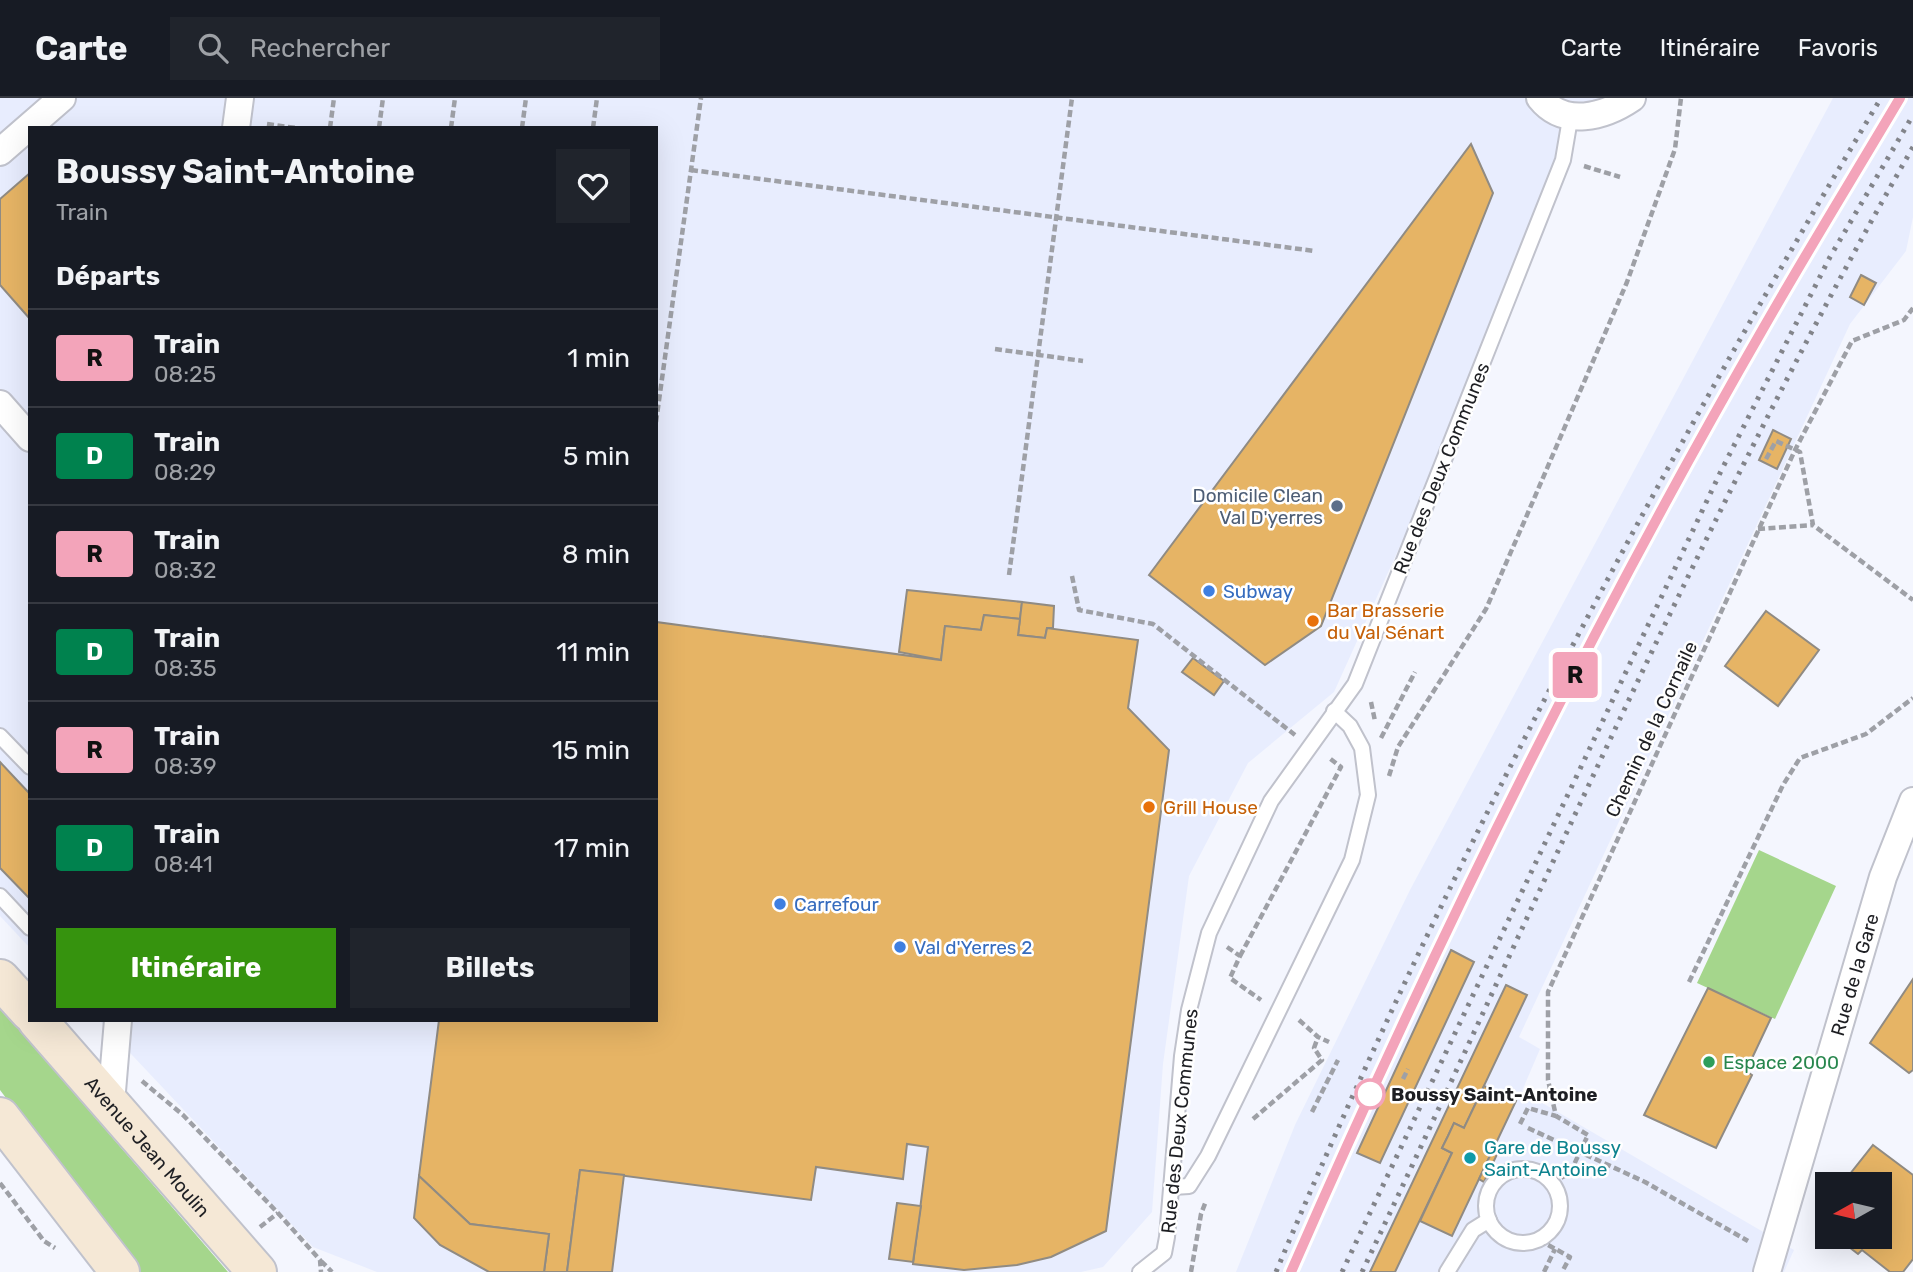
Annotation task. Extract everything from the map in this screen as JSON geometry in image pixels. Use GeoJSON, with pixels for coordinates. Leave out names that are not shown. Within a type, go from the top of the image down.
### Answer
{"type":"FeatureCollection","features":[{"type":"Feature","properties":{"kind":"main road"},"geometry":{"type":"LineString","coordinates":[[0,979],[28,1010]]}},
{"type":"Feature","properties":{"kind":"main road","name":"Avenue Jean Moulin"},"geometry":{"type":"LineString","coordinates":[[39,1022],[257,1272]]}},
{"type":"Feature","properties":{"kind":"main road"},"geometry":{"type":"LineString","coordinates":[[0,1117],[120,1272]]}},
{"type":"Feature","properties":{"kind":"street"},"geometry":{"type":"LineString","coordinates":[[30,126],[62,98]]}},
{"type":"Feature","properties":{"kind":"street"},"geometry":{"type":"LineString","coordinates":[[236,126],[240,98]]}},
{"type":"Feature","properties":{"kind":"street"},"geometry":{"type":"LineString","coordinates":[[1540,98],[1549,109],[1570,119],[1600,113],[1632,98]]}},
{"type":"Feature","properties":{"kind":"street"},"geometry":{"type":"LineString","coordinates":[[0,152],[28,128]]}},
{"type":"Feature","properties":{"kind":"street"},"geometry":{"type":"LineString","coordinates":[[0,404],[28,436]]}},
{"type":"Feature","properties":{"kind":"street","name":"Rue de la Gare"},"geometry":{"type":"LineString","coordinates":[[1767,1272],[1883,877],[1913,801]]}},
{"type":"Feature","properties":{"kind":"street"},"geometry":{"type":"LineString","coordinates":[[111,1103],[118,1022]]}},
{"type":"Feature","properties":{"kind":"lane","name":"Rue des Deux Communes"},"geometry":{"type":"LineString","coordinates":[[1140,1272],[1164,1253],[1173,1186],[1184,1045],[1189,1010],[1209,933],[1271,801],[1355,684],[1563,160],[1570,119]]}},
{"type":"Feature","properties":{"kind":"lane"},"geometry":{"type":"LineString","coordinates":[[1173,1186],[1189,1186],[1208,1156],[1352,860],[1368,795],[1362,748],[1350,726],[1334,711]]}},
{"type":"Feature","properties":{"kind":"lane"},"geometry":{"type":"LineString","coordinates":[[0,736],[28,766]]}},
{"type":"Feature","properties":{"kind":"lane"},"geometry":{"type":"LineString","coordinates":[[0,896],[28,926]]}},
{"type":"Feature","properties":{"kind":"lane"},"geometry":{"type":"LineString","coordinates":[[1528,1169],[1541,1174],[1552,1183],[1559,1195],[1557,1222],[1539,1240],[1528,1243],[1504,1238],[1489,1220],[1488,1195],[1503,1175],[1528,1169]]}},
{"type":"Feature","properties":{"kind":"lane"},"geometry":{"type":"LineString","coordinates":[[1447,1272],[1473,1230],[1489,1220]]}},
{"type":"Feature","properties":{"kind":"path"},"geometry":{"type":"LineString","coordinates":[[330,126],[334,98]]}},
{"type":"Feature","properties":{"kind":"path"},"geometry":{"type":"LineString","coordinates":[[379,126],[383,98]]}},
{"type":"Feature","properties":{"kind":"path"},"geometry":{"type":"LineString","coordinates":[[451,126],[455,98]]}},
{"type":"Feature","properties":{"kind":"path"},"geometry":{"type":"LineString","coordinates":[[522,126],[526,98]]}},
{"type":"Feature","properties":{"kind":"path"},"geometry":{"type":"LineString","coordinates":[[593,126],[597,98]]}},
{"type":"Feature","properties":{"kind":"path"},"geometry":{"type":"LineString","coordinates":[[658,408],[701,98]]}},
{"type":"Feature","properties":{"kind":"path"},"geometry":{"type":"LineString","coordinates":[[1009,575],[1072,98]]}},
{"type":"Feature","properties":{"kind":"path"},"geometry":{"type":"LineString","coordinates":[[1385,786],[1398,747],[1486,609],[1616,307],[1675,149],[1681,98]]}},
{"type":"Feature","properties":{"kind":"path"},"geometry":{"type":"LineString","coordinates":[[267,124],[282,126]]}},
{"type":"Feature","properties":{"kind":"path"},"geometry":{"type":"LineString","coordinates":[[1563,160],[1620,177]]}},
{"type":"Feature","properties":{"kind":"path"},"geometry":{"type":"LineString","coordinates":[[691,170],[1315,251]]}},
{"type":"Feature","properties":{"kind":"path","name":"Chemin de la Cornaile"},"geometry":{"type":"LineString","coordinates":[[1556,1116],[1548,1080],[1548,992],[1758,529],[1795,450],[1852,341],[1904,320],[1913,308]]}},
{"type":"Feature","properties":{"kind":"path"},"geometry":{"type":"LineString","coordinates":[[995,349],[1083,360]]}},
{"type":"Feature","properties":{"kind":"path"},"geometry":{"type":"LineString","coordinates":[[1766,459],[1776,441],[1800,452],[1813,525]]}},
{"type":"Feature","properties":{"kind":"path"},"geometry":{"type":"LineString","coordinates":[[1758,529],[1813,525],[1913,600]]}},
{"type":"Feature","properties":{"kind":"path"},"geometry":{"type":"LineString","coordinates":[[1072,576],[1079,610],[1153,624],[1279,725],[1340,766]]}},
{"type":"Feature","properties":{"kind":"path"},"geometry":{"type":"LineString","coordinates":[[1266,1003],[1230,978],[1340,766],[1362,748],[1382,738],[1415,672]]}},
{"type":"Feature","properties":{"kind":"path"},"geometry":{"type":"LineString","coordinates":[[1355,684],[1370,693],[1373,716],[1382,738]]}},
{"type":"Feature","properties":{"kind":"path"},"geometry":{"type":"LineString","coordinates":[[1689,982],[1783,785],[1800,758],[1866,734],[1913,698]]}},
{"type":"Feature","properties":{"kind":"path"},"geometry":{"type":"LineString","coordinates":[[1209,933],[1240,956]]}},
{"type":"Feature","properties":{"kind":"path"},"geometry":{"type":"LineString","coordinates":[[1298,1019],[1318,1037],[1329,1042]]}},
{"type":"Feature","properties":{"kind":"path"},"geometry":{"type":"LineString","coordinates":[[1257,1115],[1322,1060],[1314,1048],[1318,1037]]}},
{"type":"Feature","properties":{"kind":"path"},"geometry":{"type":"LineString","coordinates":[[113,1059],[154,1088],[183,1115],[332,1272]]}},
{"type":"Feature","properties":{"kind":"path"},"geometry":{"type":"LineString","coordinates":[[1312,1112],[1338,1060]]}},
{"type":"Feature","properties":{"kind":"path"},"geometry":{"type":"LineString","coordinates":[[1404,1079],[1408,1069]]}},
{"type":"Feature","properties":{"kind":"path"},"geometry":{"type":"LineString","coordinates":[[1520,1124],[1528,1108],[1556,1116],[1588,1135],[1570,1173],[1552,1183]]}},
{"type":"Feature","properties":{"kind":"path"},"geometry":{"type":"LineString","coordinates":[[1528,1128],[1645,1182],[1721,1224]]}},
{"type":"Feature","properties":{"kind":"path"},"geometry":{"type":"LineString","coordinates":[[1487,1163],[1503,1175]]}},
{"type":"Feature","properties":{"kind":"path"},"geometry":{"type":"LineString","coordinates":[[0,1183],[44,1241],[63,1253]]}},
{"type":"Feature","properties":{"kind":"path"},"geometry":{"type":"LineString","coordinates":[[1191,1272],[1201,1214],[1211,1189]]}},
{"type":"Feature","properties":{"kind":"path"},"geometry":{"type":"LineString","coordinates":[[1539,1240],[1570,1257],[1562,1272]]}},
{"type":"Feature","properties":{"kind":"path"},"geometry":{"type":"LineString","coordinates":[[1544,1272],[1555,1249]]}},
{"type":"Feature","properties":{"kind":"path"},"geometry":{"type":"LineString","coordinates":[[320,1261],[321,1272]]}},
{"type":"Feature","properties":{"kind":"shaded area"},"geometry":{"type":"Polygon","coordinates":[[[0,98],[1632,98],[1570,124],[1480,369],[1334,692],[1248,763],[1189,876],[1163,1064],[1152,1212],[1103,1267],[1081,1272],[377,1272],[313,1247],[101,1022],[658,1022],[658,126],[28,126],[28,946],[0,916],[0,98]]]}},
{"type":"Feature","properties":{"kind":"shaded area"},"geometry":{"type":"Polygon","coordinates":[[[1833,98],[1913,98],[1913,217],[1906,251],[1850,324],[1519,1037],[1540,1049],[1522,1091],[1794,1250],[1784,1272],[1236,1272],[1295,1125],[1410,890],[1833,98]]]}},
{"type":"Feature","properties":{"kind":"green space"},"geometry":{"type":"Polygon","coordinates":[[[1759,850],[1836,886],[1775,1019],[1697,983],[1759,850]]]}},
{"type":"Feature","properties":{"kind":"green space"},"geometry":{"type":"Polygon","coordinates":[[[0,1007],[228,1272],[137,1272],[0,1090],[0,1007]]]}},
{"type":"Feature","properties":{"kind":"building"},"geometry":{"type":"Polygon","coordinates":[[[1471,144],[1493,193],[1321,626],[1265,665],[1149,575],[1471,144]]]}},
{"type":"Feature","properties":{"kind":"building"},"geometry":{"type":"Polygon","coordinates":[[[28,175],[28,317],[0,285],[0,199],[28,175]]]}},
{"type":"Feature","properties":{"kind":"building"},"geometry":{"type":"Polygon","coordinates":[[[1861,275],[1876,283],[1864,305],[1850,297],[1861,275]]]}},
{"type":"Feature","properties":{"kind":"building"},"geometry":{"type":"Polygon","coordinates":[[[1773,430],[1791,439],[1777,469],[1759,460],[1773,430]]]}},
{"type":"Feature","properties":{"kind":"building"},"geometry":{"type":"Polygon","coordinates":[[[907,590],[1022,602],[1020,619],[984,615],[981,630],[945,626],[941,660],[899,652],[907,590]]]}},
{"type":"Feature","properties":{"kind":"building"},"geometry":{"type":"Polygon","coordinates":[[[1022,602],[1054,606],[1053,628],[1047,628],[1045,638],[1018,635],[1022,602]]]}},
{"type":"Feature","properties":{"kind":"building"},"geometry":{"type":"Polygon","coordinates":[[[1766,611],[1819,650],[1778,706],[1725,666],[1766,611]]]}},
{"type":"Feature","properties":{"kind":"building","name":"Val d'Yerres 2"},"geometry":{"type":"Polygon","coordinates":[[[984,615],[1020,619],[1018,635],[1045,638],[1047,628],[1138,640],[1128,708],[1169,750],[1106,1231],[1051,1257],[1017,1265],[964,1270],[913,1264],[928,1147],[907,1144],[903,1179],[816,1167],[811,1200],[580,1170],[567,1272],[544,1272],[549,1234],[470,1224],[419,1176],[439,1022],[658,1022],[658,622],[941,660],[945,626],[981,630],[984,615]]]}},
{"type":"Feature","properties":{"kind":"building"},"geometry":{"type":"Polygon","coordinates":[[[1193,658],[1224,681],[1214,695],[1182,672],[1193,658]]]}},
{"type":"Feature","properties":{"kind":"building"},"geometry":{"type":"Polygon","coordinates":[[[0,762],[28,792],[28,897],[0,868],[0,762]]]}},
{"type":"Feature","properties":{"kind":"building"},"geometry":{"type":"Polygon","coordinates":[[[1451,950],[1474,962],[1380,1163],[1357,1153],[1451,950]]]}},
{"type":"Feature","properties":{"kind":"building"},"geometry":{"type":"Polygon","coordinates":[[[1913,979],[1913,1070],[1909,1073],[1870,1043],[1913,979]]]}},
{"type":"Feature","properties":{"kind":"building"},"geometry":{"type":"Polygon","coordinates":[[[1506,985],[1527,995],[1464,1128],[1454,1123],[1442,1148],[1452,1153],[1395,1272],[1370,1272],[1506,985]]]}},
{"type":"Feature","properties":{"kind":"building","name":"Espace 2000"},"geometry":{"type":"Polygon","coordinates":[[[1708,988],[1771,1018],[1746,1071],[1752,1075],[1716,1148],[1644,1115],[1708,988]]]}},
{"type":"Feature","properties":{"kind":"building","name":"Gare de Boussy Saint-Antoine"},"geometry":{"type":"Polygon","coordinates":[[[1484,1086],[1516,1101],[1452,1236],[1420,1221],[1452,1153],[1442,1148],[1454,1123],[1464,1128],[1484,1086]]]}},
{"type":"Feature","properties":{"kind":"building"},"geometry":{"type":"Polygon","coordinates":[[[1495,1145],[1500,1148],[1484,1182],[1479,1179],[1495,1145]]]}},
{"type":"Feature","properties":{"kind":"building"},"geometry":{"type":"Polygon","coordinates":[[[1873,1145],[1913,1175],[1913,1259],[1903,1272],[1890,1272],[1862,1250],[1892,1250],[1892,1172],[1852,1172],[1873,1145]]]}},
{"type":"Feature","properties":{"kind":"building"},"geometry":{"type":"Polygon","coordinates":[[[580,1170],[624,1175],[612,1272],[567,1272],[580,1170]]]}},
{"type":"Feature","properties":{"kind":"building"},"geometry":{"type":"Polygon","coordinates":[[[419,1176],[470,1224],[549,1234],[544,1272],[489,1272],[440,1245],[414,1218],[419,1176]]]}},
{"type":"Feature","properties":{"kind":"building"},"geometry":{"type":"Polygon","coordinates":[[[897,1203],[921,1206],[913,1262],[889,1259],[897,1203]]]}},
{"type":"Feature","properties":{"kind":"railway"},"geometry":{"type":"LineString","coordinates":[[1276,1272],[1411,970],[1558,674],[1715,384],[1881,98]]}},
{"type":"Feature","properties":{"kind":"railway"},"geometry":{"type":"LineString","coordinates":[[1291,1272],[1429,971],[1577,675],[1734,385],[1900,98]]}},
{"type":"Feature","properties":{"kind":"railway"},"geometry":{"type":"LineString","coordinates":[[1342,1272],[1721,471],[1830,257],[1913,115]]}},
{"type":"Feature","properties":{"kind":"railway"},"geometry":{"type":"LineString","coordinates":[[1362,1272],[1695,563],[1837,284],[1913,147]]}},
{"type":"Feature","properties":{"kind":"train","name":"R"},"geometry":{"type":"LineString","coordinates":[[1291,1272],[1435,953],[1552,719],[1763,328],[1900,98]]}},
{"type":"Feature","properties":{"kind":"place","name":"Domicile Clean Val D'yerres"},"geometry":{"type":"Point","coordinates":[1337,506]}},
{"type":"Feature","properties":{"kind":"place","name":"Subway"},"geometry":{"type":"Point","coordinates":[1209,591]}},
{"type":"Feature","properties":{"kind":"place","name":"Bar Brasserie du Val Sénart"},"geometry":{"type":"Point","coordinates":[1313,621]}},
{"type":"Feature","properties":{"kind":"place","name":"Grill House"},"geometry":{"type":"Point","coordinates":[1149,807]}},
{"type":"Feature","properties":{"kind":"place","name":"Carrefour"},"geometry":{"type":"Point","coordinates":[780,904]}},
{"type":"Feature","properties":{"kind":"place","name":"Val d'Yerres 2"},"geometry":{"type":"Point","coordinates":[900,947]}},
{"type":"Feature","properties":{"kind":"place","name":"Espace 2000"},"geometry":{"type":"Point","coordinates":[1709,1062]}},
{"type":"Feature","properties":{"kind":"place","name":"Boussy Saint-Antoine"},"geometry":{"type":"Point","coordinates":[1370,1094]}},
{"type":"Feature","properties":{"kind":"place","name":"Gare de Boussy Saint-Antoine"},"geometry":{"type":"Point","coordinates":[1470,1158]}}]}
